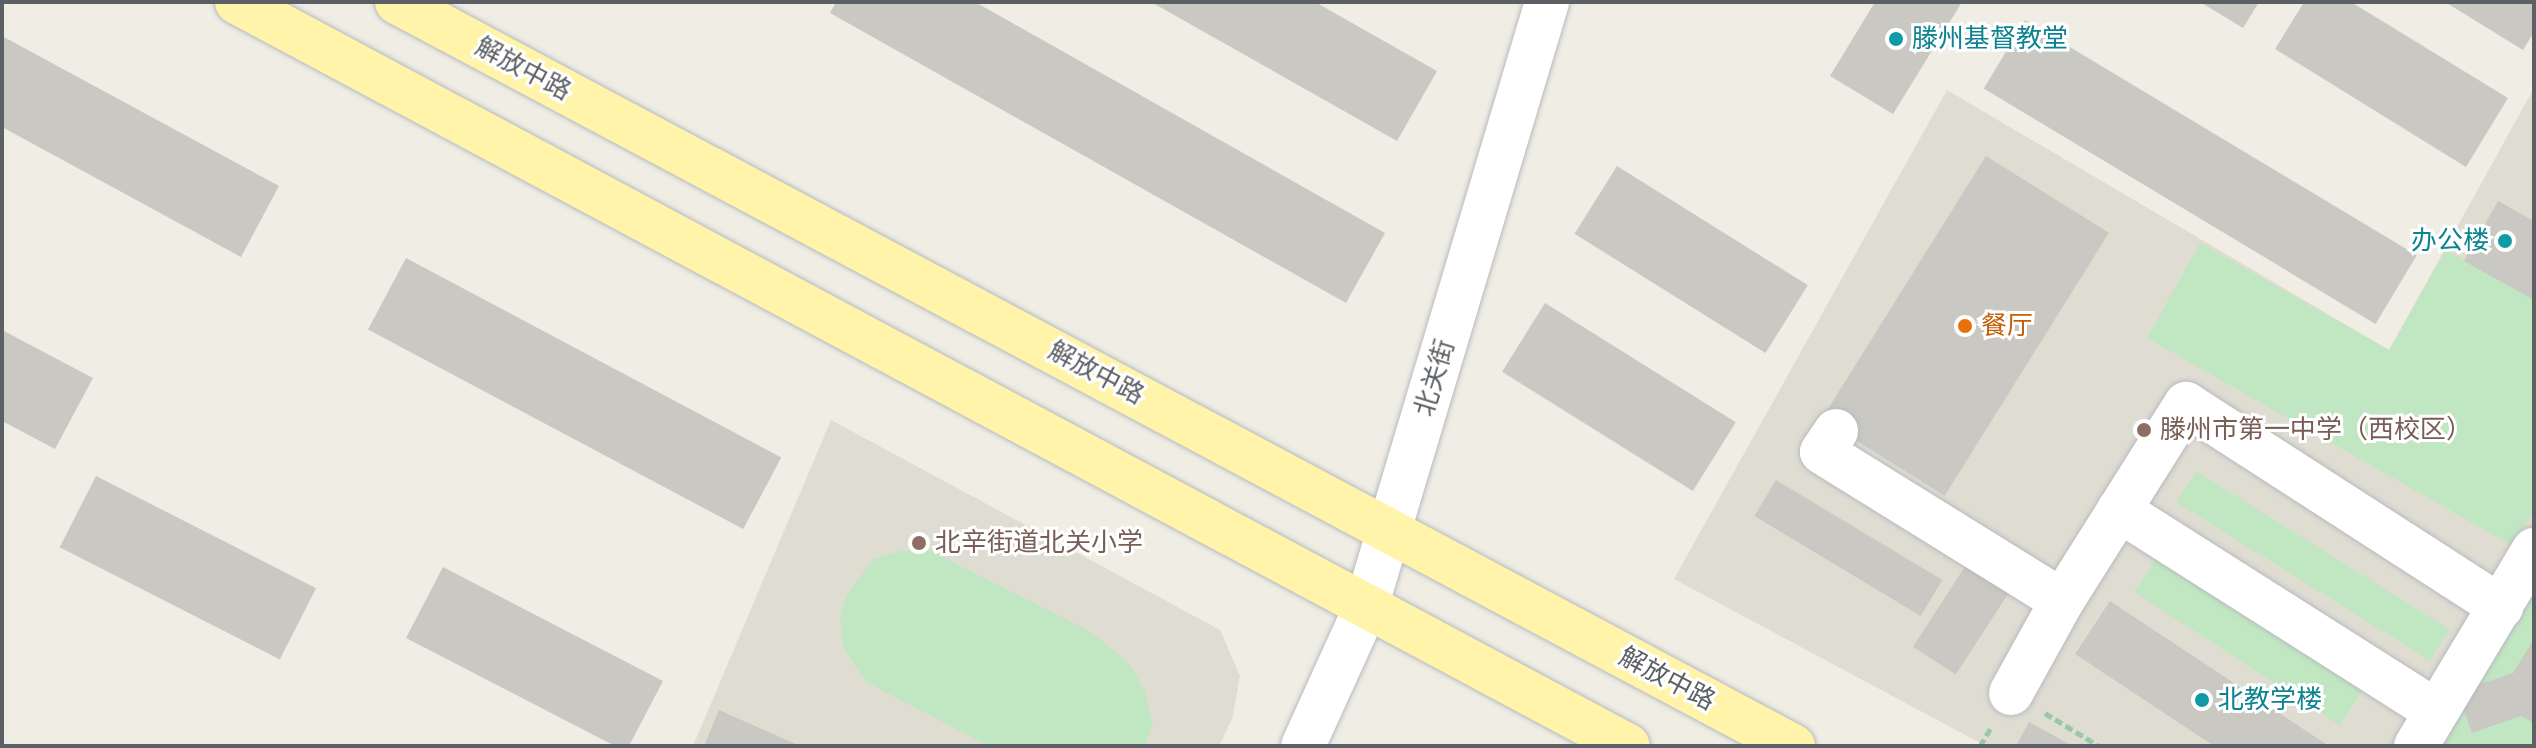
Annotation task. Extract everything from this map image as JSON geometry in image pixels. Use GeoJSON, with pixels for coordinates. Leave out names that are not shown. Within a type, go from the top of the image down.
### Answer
{"type":"FeatureCollection","features":[{"type":"Feature","properties":{"kind":"main road"},"geometry":{"type":"LineString","coordinates":[[237,2],[1628,746]]}},
{"type":"Feature","properties":{"kind":"main road","name":"解放中路"},"geometry":{"type":"LineString","coordinates":[[397,2],[1793,746]]}},
{"type":"Feature","properties":{"kind":"street","name":"北关街"},"geometry":{"type":"LineString","coordinates":[[1303,746],[1366,607],[1547,2]]}},
{"type":"Feature","properties":{"kind":"street"},"geometry":{"type":"LineString","coordinates":[[2011,693],[2062,601],[2186,404],[2501,607]]}},
{"type":"Feature","properties":{"kind":"street"},"geometry":{"type":"LineString","coordinates":[[1836,431],[1822,452],[2062,601]]}},
{"type":"Feature","properties":{"kind":"street"},"geometry":{"type":"LineString","coordinates":[[2119,510],[2426,729],[2534,550]]}},
{"type":"Feature","properties":{"kind":"shaded area","name":"滕州市第一中学（西校区）"},"geometry":{"type":"Polygon","coordinates":[[[2534,88],[2534,746],[1986,746],[1674,579],[1947,90],[2389,350],[2534,88]]]}},
{"type":"Feature","properties":{"kind":"shaded area","name":"北辛街道北关小学"},"geometry":{"type":"Polygon","coordinates":[[[831,420],[1220,630],[1240,676],[1232,719],[1219,746],[693,746],[831,420]]]}},
{"type":"Feature","properties":{"kind":"green space"},"geometry":{"type":"Polygon","coordinates":[[[2200,243],[2389,350],[2446,250],[2534,300],[2534,510],[2513,546],[2147,338],[2200,243]]]}},
{"type":"Feature","properties":{"kind":"green space"},"geometry":{"type":"Polygon","coordinates":[[[2196,471],[2450,629],[2430,661],[2176,502],[2196,471]]]}},
{"type":"Feature","properties":{"kind":"green space"},"geometry":{"type":"Polygon","coordinates":[[[2162,549],[2367,682],[2340,725],[2134,592],[2162,549]]]}},
{"type":"Feature","properties":{"kind":"green space"},"geometry":{"type":"Polygon","coordinates":[[[900,551],[931,551],[1091,632],[1130,664],[1145,691],[1153,725],[1144,746],[989,746],[866,682],[843,647],[840,616],[847,595],[873,559],[900,551]]]}},
{"type":"Feature","properties":{"kind":"green space"},"geometry":{"type":"Polygon","coordinates":[[[2534,570],[2534,746],[2436,746],[2534,570]]]}},
{"type":"Feature","properties":{"kind":"building"},"geometry":{"type":"Polygon","coordinates":[[[836,2],[975,2],[1385,233],[1346,303],[830,13],[836,2]]]}},
{"type":"Feature","properties":{"kind":"building"},"geometry":{"type":"Polygon","coordinates":[[[1151,2],[1315,2],[1437,71],[1397,141],[1151,2]]]}},
{"type":"Feature","properties":{"kind":"building","name":"滕州基督教堂"},"geometry":{"type":"Polygon","coordinates":[[[1875,2],[1962,2],[1893,114],[1830,76],[1875,2]]]}},
{"type":"Feature","properties":{"kind":"building"},"geometry":{"type":"Polygon","coordinates":[[[2200,2],[2259,2],[2243,28],[2200,2]]]}},
{"type":"Feature","properties":{"kind":"building"},"geometry":{"type":"Polygon","coordinates":[[[2304,2],[2351,2],[2508,98],[2466,167],[2275,49],[2304,2]]]}},
{"type":"Feature","properties":{"kind":"building"},"geometry":{"type":"Polygon","coordinates":[[[2445,2],[2534,2],[2534,32],[2523,50],[2445,2]]]}},
{"type":"Feature","properties":{"kind":"building"},"geometry":{"type":"Polygon","coordinates":[[[2025,20],[2417,255],[2376,324],[1984,89],[2025,20]]]}},
{"type":"Feature","properties":{"kind":"building"},"geometry":{"type":"Polygon","coordinates":[[[2,36],[279,186],[241,257],[2,127],[2,36]]]}},
{"type":"Feature","properties":{"kind":"building","name":"餐厅"},"geometry":{"type":"Polygon","coordinates":[[[1986,156],[2109,233],[1945,496],[1822,419],[1986,156]]]}},
{"type":"Feature","properties":{"kind":"building"},"geometry":{"type":"Polygon","coordinates":[[[1617,166],[1808,285],[1765,353],[1575,234],[1617,166]]]}},
{"type":"Feature","properties":{"kind":"building","name":"办公楼"},"geometry":{"type":"Polygon","coordinates":[[[2498,201],[2534,221],[2534,300],[2464,261],[2498,201]]]}},
{"type":"Feature","properties":{"kind":"building"},"geometry":{"type":"Polygon","coordinates":[[[406,258],[781,458],[743,529],[368,330],[406,258]]]}},
{"type":"Feature","properties":{"kind":"building"},"geometry":{"type":"Polygon","coordinates":[[[1545,303],[1736,422],[1693,491],[1502,372],[1545,303]]]}},
{"type":"Feature","properties":{"kind":"building"},"geometry":{"type":"Polygon","coordinates":[[[2,330],[93,378],[55,449],[2,421],[2,330]]]}},
{"type":"Feature","properties":{"kind":"building"},"geometry":{"type":"Polygon","coordinates":[[[96,476],[316,588],[280,659],[60,547],[96,476]]]}},
{"type":"Feature","properties":{"kind":"building"},"geometry":{"type":"Polygon","coordinates":[[[1776,480],[1942,580],[1921,616],[1754,516],[1776,480]]]}},
{"type":"Feature","properties":{"kind":"building"},"geometry":{"type":"Polygon","coordinates":[[[1968,562],[2011,590],[1956,674],[1913,647],[1968,562]]]}},
{"type":"Feature","properties":{"kind":"building"},"geometry":{"type":"Polygon","coordinates":[[[443,567],[663,681],[629,746],[615,746],[406,638],[443,567]]]}},
{"type":"Feature","properties":{"kind":"building","name":"北教学楼"},"geometry":{"type":"Polygon","coordinates":[[[2110,601],[2329,746],[2214,746],[2075,654],[2110,601]]]}},
{"type":"Feature","properties":{"kind":"building"},"geometry":{"type":"Polygon","coordinates":[[[2534,639],[2534,723],[2521,716],[2472,733],[2457,692],[2513,673],[2534,639]]]}},
{"type":"Feature","properties":{"kind":"building"},"geometry":{"type":"Polygon","coordinates":[[[719,710],[800,746],[704,746],[719,710]]]}},
{"type":"Feature","properties":{"kind":"building"},"geometry":{"type":"Polygon","coordinates":[[[2029,722],[2073,746],[2016,746],[2029,722]]]}},
{"type":"Feature","properties":{"kind":"place","name":"滕州基督教堂"},"geometry":{"type":"Point","coordinates":[1896,39]}},
{"type":"Feature","properties":{"kind":"place","name":"办公楼"},"geometry":{"type":"Point","coordinates":[2505,241]}},
{"type":"Feature","properties":{"kind":"place","name":"餐厅"},"geometry":{"type":"Point","coordinates":[1965,326]}},
{"type":"Feature","properties":{"kind":"place","name":"滕州市第一中学（西校区）"},"geometry":{"type":"Point","coordinates":[2144,430]}},
{"type":"Feature","properties":{"kind":"place","name":"北辛街道北关小学"},"geometry":{"type":"Point","coordinates":[919,543]}},
{"type":"Feature","properties":{"kind":"place","name":"北教学楼"},"geometry":{"type":"Point","coordinates":[2202,700]}}]}
